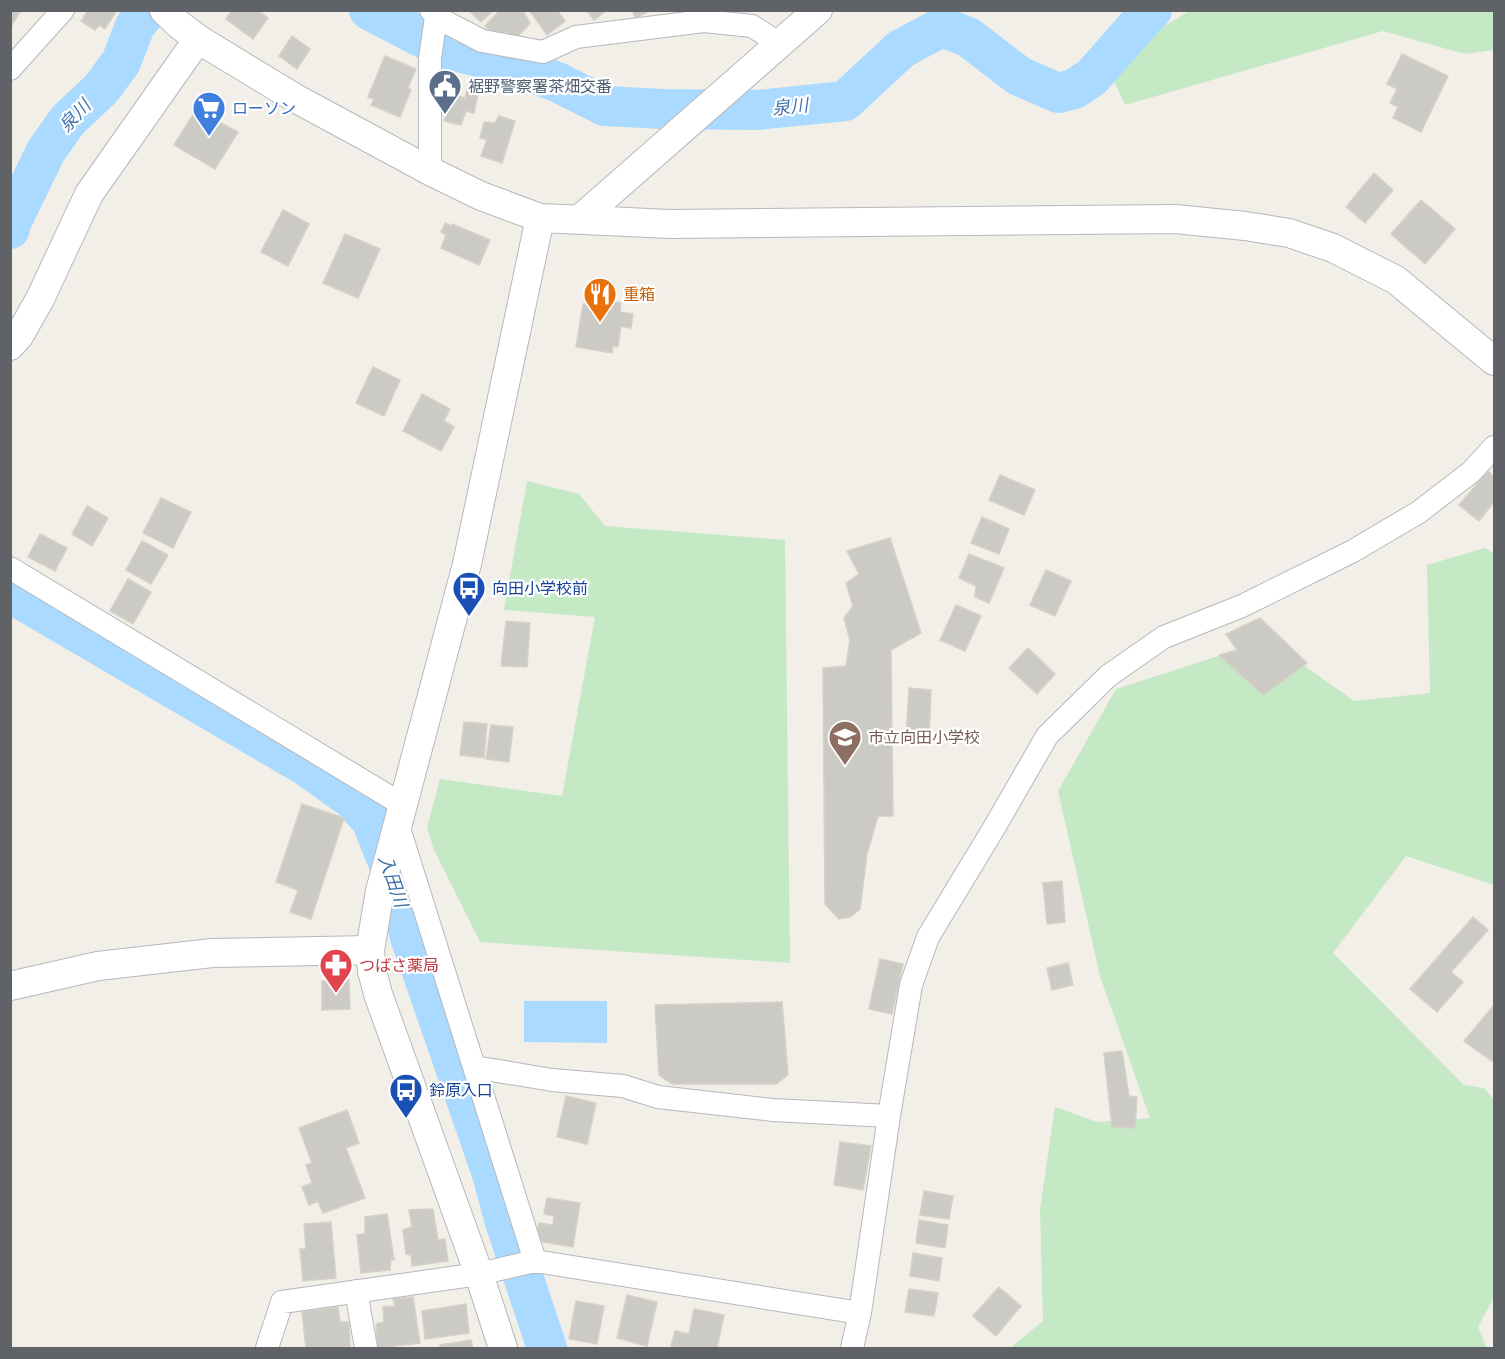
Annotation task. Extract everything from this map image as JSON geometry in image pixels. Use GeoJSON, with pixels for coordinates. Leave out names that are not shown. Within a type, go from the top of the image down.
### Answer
{"type":"FeatureCollection","features":[{"type":"Feature","properties":{"kind":"street"},"geometry":{"type":"LineString","coordinates":[[10,69],[63,10]]}},
{"type":"Feature","properties":{"kind":"street"},"geometry":{"type":"LineString","coordinates":[[580,219],[818,10]]}},
{"type":"Feature","properties":{"kind":"street"},"geometry":{"type":"LineString","coordinates":[[430,171],[430,58],[433,19],[482,41],[543,52],[576,36],[701,16],[753,26],[780,44]]}},
{"type":"Feature","properties":{"kind":"street"},"geometry":{"type":"LineString","coordinates":[[10,346],[19,336],[40,299],[89,194],[180,24],[295,98],[430,171],[481,196],[540,218],[670,224],[1175,219],[1245,226],[1289,233],[1333,248],[1396,280],[1494,361]]}},
{"type":"Feature","properties":{"kind":"street"},"geometry":{"type":"LineString","coordinates":[[503,1348],[490,1272],[378,994],[370,950],[380,891],[467,564],[540,218]]}},
{"type":"Feature","properties":{"kind":"street"},"geometry":{"type":"LineString","coordinates":[[852,1348],[860,1313],[911,985],[928,937],[1047,736],[1108,676],[1164,637],[1242,606],[1353,551],[1419,512],[1471,471],[1494,447]]}},
{"type":"Feature","properties":{"kind":"street"},"geometry":{"type":"LineString","coordinates":[[10,568],[400,815],[530,1261]]}},
{"type":"Feature","properties":{"kind":"street"},"geometry":{"type":"LineString","coordinates":[[10,986],[98,966],[212,953],[370,950]]}},
{"type":"Feature","properties":{"kind":"street"},"geometry":{"type":"LineString","coordinates":[[474,1067],[552,1080],[623,1086],[658,1096],[773,1110],[889,1116]]}},
{"type":"Feature","properties":{"kind":"street"},"geometry":{"type":"LineString","coordinates":[[267,1348],[282,1302],[490,1272],[530,1261],[860,1313]]}},
{"type":"Feature","properties":{"kind":"street"},"geometry":{"type":"LineString","coordinates":[[356,1291],[366,1348]]}},
{"type":"Feature","properties":{"kind":"green space"},"geometry":{"type":"Polygon","coordinates":[[[1191,10],[1494,11],[1494,50],[1465,54],[1383,31],[1125,105],[1105,62],[1191,10]]]}},
{"type":"Feature","properties":{"kind":"green space"},"geometry":{"type":"Polygon","coordinates":[[[527,481],[579,494],[605,526],[785,540],[790,963],[480,942],[434,850],[427,827],[440,779],[562,796],[595,617],[504,610],[527,481]]]}},
{"type":"Feature","properties":{"kind":"green space"},"geometry":{"type":"Polygon","coordinates":[[[1485,548],[1494,554],[1494,885],[1406,856],[1333,953],[1464,1085],[1484,1088],[1494,1100],[1494,1297],[1478,1327],[1487,1348],[1010,1348],[1043,1321],[1040,1209],[1055,1107],[1097,1122],[1150,1118],[1100,976],[1058,791],[1116,689],[1268,640],[1354,701],[1430,693],[1427,565],[1485,548]]]}},
{"type":"Feature","properties":{"kind":"water"},"geometry":{"type":"Polygon","coordinates":[[[524,1001],[607,1001],[607,1043],[524,1042],[524,1001]]]}},
{"type":"Feature","properties":{"kind":"building"},"geometry":{"type":"Polygon","coordinates":[[[10,10],[21,10],[10,28],[10,10]]]}},
{"type":"Feature","properties":{"kind":"building"},"geometry":{"type":"Polygon","coordinates":[[[88,10],[117,10],[105,29],[99,25],[95,30],[81,21],[88,10]]]}},
{"type":"Feature","properties":{"kind":"building"},"geometry":{"type":"Polygon","coordinates":[[[232,10],[257,10],[268,18],[253,39],[226,19],[232,10]]]}},
{"type":"Feature","properties":{"kind":"building"},"geometry":{"type":"Polygon","coordinates":[[[468,10],[492,10],[493,11],[481,22],[468,10]]]}},
{"type":"Feature","properties":{"kind":"building"},"geometry":{"type":"Polygon","coordinates":[[[522,10],[530,23],[515,40],[506,31],[498,38],[485,26],[499,11],[522,10]]]}},
{"type":"Feature","properties":{"kind":"building"},"geometry":{"type":"Polygon","coordinates":[[[529,10],[557,10],[565,21],[547,35],[529,10]]]}},
{"type":"Feature","properties":{"kind":"building"},"geometry":{"type":"Polygon","coordinates":[[[586,10],[607,10],[594,20],[586,10]]]}},
{"type":"Feature","properties":{"kind":"building"},"geometry":{"type":"Polygon","coordinates":[[[632,10],[652,10],[635,18],[632,10]]]}},
{"type":"Feature","properties":{"kind":"building"},"geometry":{"type":"Polygon","coordinates":[[[292,36],[310,49],[297,69],[279,56],[292,36]]]}},
{"type":"Feature","properties":{"kind":"building"},"geometry":{"type":"Polygon","coordinates":[[[1402,54],[1448,76],[1421,132],[1393,118],[1398,107],[1390,103],[1397,89],[1387,84],[1402,54]]]}},
{"type":"Feature","properties":{"kind":"building"},"geometry":{"type":"Polygon","coordinates":[[[385,56],[416,69],[408,88],[411,90],[400,117],[371,105],[374,99],[368,97],[385,56]]]}},
{"type":"Feature","properties":{"kind":"building"},"geometry":{"type":"Polygon","coordinates":[[[469,81],[476,83],[475,88],[479,89],[474,113],[466,111],[461,125],[444,121],[452,94],[465,98],[469,81]]]}},
{"type":"Feature","properties":{"kind":"building"},"geometry":{"type":"Polygon","coordinates":[[[196,110],[238,132],[215,169],[174,145],[196,110]]]}},
{"type":"Feature","properties":{"kind":"building"},"geometry":{"type":"Polygon","coordinates":[[[499,116],[515,121],[502,163],[481,156],[487,140],[480,138],[484,122],[495,123],[499,116]]]}},
{"type":"Feature","properties":{"kind":"building"},"geometry":{"type":"Polygon","coordinates":[[[1374,173],[1393,190],[1365,223],[1346,207],[1374,173]]]}},
{"type":"Feature","properties":{"kind":"building"},"geometry":{"type":"Polygon","coordinates":[[[1421,200],[1455,229],[1425,264],[1391,234],[1421,200]]]}},
{"type":"Feature","properties":{"kind":"building"},"geometry":{"type":"Polygon","coordinates":[[[283,210],[309,224],[288,266],[261,252],[283,210]]]}},
{"type":"Feature","properties":{"kind":"building"},"geometry":{"type":"Polygon","coordinates":[[[445,223],[490,240],[479,265],[441,248],[446,235],[441,232],[445,223]]]}},
{"type":"Feature","properties":{"kind":"building"},"geometry":{"type":"Polygon","coordinates":[[[345,234],[380,249],[358,298],[323,283],[345,234]]]}},
{"type":"Feature","properties":{"kind":"building"},"geometry":{"type":"Polygon","coordinates":[[[590,298],[621,303],[620,312],[633,314],[631,328],[621,326],[618,347],[613,346],[612,353],[576,347],[583,304],[589,305],[590,298]]]}},
{"type":"Feature","properties":{"kind":"building"},"geometry":{"type":"Polygon","coordinates":[[[373,367],[400,380],[384,416],[356,403],[373,367]]]}},
{"type":"Feature","properties":{"kind":"building"},"geometry":{"type":"Polygon","coordinates":[[[422,394],[450,409],[444,421],[454,427],[441,451],[403,431],[422,394]]]}},
{"type":"Feature","properties":{"kind":"building"},"geometry":{"type":"Polygon","coordinates":[[[1488,471],[1494,477],[1494,502],[1479,521],[1459,505],[1488,471]]]}},
{"type":"Feature","properties":{"kind":"building"},"geometry":{"type":"Polygon","coordinates":[[[1000,475],[1035,490],[1024,515],[989,500],[1000,475]]]}},
{"type":"Feature","properties":{"kind":"building"},"geometry":{"type":"Polygon","coordinates":[[[161,498],[191,512],[173,548],[143,533],[161,498]]]}},
{"type":"Feature","properties":{"kind":"building"},"geometry":{"type":"Polygon","coordinates":[[[87,506],[108,518],[92,546],[72,534],[87,506]]]}},
{"type":"Feature","properties":{"kind":"building"},"geometry":{"type":"Polygon","coordinates":[[[982,517],[1009,529],[999,554],[971,543],[982,517]]]}},
{"type":"Feature","properties":{"kind":"building"},"geometry":{"type":"Polygon","coordinates":[[[40,534],[67,548],[55,571],[28,557],[40,534]]]}},
{"type":"Feature","properties":{"kind":"building"},"geometry":{"type":"Polygon","coordinates":[[[890,538],[921,633],[891,650],[893,816],[878,816],[867,854],[860,909],[850,917],[839,919],[825,904],[823,668],[846,666],[850,640],[844,618],[853,606],[846,583],[859,574],[847,551],[890,538]]]}},
{"type":"Feature","properties":{"kind":"building"},"geometry":{"type":"Polygon","coordinates":[[[142,541],[168,555],[151,584],[126,570],[142,541]]]}},
{"type":"Feature","properties":{"kind":"building"},"geometry":{"type":"Polygon","coordinates":[[[969,554],[1004,568],[989,603],[975,597],[976,586],[959,578],[969,554]]]}},
{"type":"Feature","properties":{"kind":"building"},"geometry":{"type":"Polygon","coordinates":[[[1046,570],[1071,581],[1055,616],[1030,605],[1046,570]]]}},
{"type":"Feature","properties":{"kind":"building"},"geometry":{"type":"Polygon","coordinates":[[[128,579],[151,592],[133,624],[110,611],[128,579]]]}},
{"type":"Feature","properties":{"kind":"building"},"geometry":{"type":"Polygon","coordinates":[[[956,605],[981,616],[965,651],[940,640],[956,605]]]}},
{"type":"Feature","properties":{"kind":"building"},"geometry":{"type":"Polygon","coordinates":[[[1260,618],[1307,663],[1263,695],[1219,655],[1237,650],[1226,634],[1260,618]]]}},
{"type":"Feature","properties":{"kind":"building"},"geometry":{"type":"Polygon","coordinates":[[[506,621],[530,623],[527,667],[501,666],[506,621]]]}},
{"type":"Feature","properties":{"kind":"building"},"geometry":{"type":"Polygon","coordinates":[[[1028,648],[1055,674],[1037,694],[1009,668],[1028,648]]]}},
{"type":"Feature","properties":{"kind":"building"},"geometry":{"type":"Polygon","coordinates":[[[909,688],[931,690],[929,741],[906,740],[909,688]]]}},
{"type":"Feature","properties":{"kind":"building"},"geometry":{"type":"Polygon","coordinates":[[[464,722],[487,724],[484,758],[460,755],[464,722]]]}},
{"type":"Feature","properties":{"kind":"building"},"geometry":{"type":"Polygon","coordinates":[[[491,725],[513,727],[509,762],[486,759],[491,725]]]}},
{"type":"Feature","properties":{"kind":"building"},"geometry":{"type":"Polygon","coordinates":[[[302,804],[344,818],[311,919],[290,912],[298,890],[276,882],[302,804]]]}},
{"type":"Feature","properties":{"kind":"building"},"geometry":{"type":"Polygon","coordinates":[[[1062,881],[1065,922],[1047,924],[1043,883],[1062,881]]]}},
{"type":"Feature","properties":{"kind":"building"},"geometry":{"type":"Polygon","coordinates":[[[1473,917],[1488,930],[1451,972],[1463,982],[1437,1012],[1410,989],[1473,917]]]}},
{"type":"Feature","properties":{"kind":"building"},"geometry":{"type":"Polygon","coordinates":[[[880,959],[903,964],[892,1014],[869,1009],[880,959]]]}},
{"type":"Feature","properties":{"kind":"building"},"geometry":{"type":"Polygon","coordinates":[[[1068,963],[1073,985],[1052,990],[1047,968],[1068,963]]]}},
{"type":"Feature","properties":{"kind":"building"},"geometry":{"type":"Polygon","coordinates":[[[349,980],[350,1009],[322,1010],[322,981],[349,980]]]}},
{"type":"Feature","properties":{"kind":"building"},"geometry":{"type":"Polygon","coordinates":[[[782,1002],[788,1075],[776,1084],[672,1084],[659,1075],[655,1005],[782,1002]]]}},
{"type":"Feature","properties":{"kind":"building"},"geometry":{"type":"Polygon","coordinates":[[[1494,1005],[1494,1059],[1492,1061],[1464,1041],[1494,1005]]]}},
{"type":"Feature","properties":{"kind":"building"},"geometry":{"type":"Polygon","coordinates":[[[1122,1051],[1129,1096],[1137,1097],[1135,1128],[1112,1127],[1104,1053],[1122,1051]]]}},
{"type":"Feature","properties":{"kind":"building"},"geometry":{"type":"Polygon","coordinates":[[[566,1096],[596,1103],[587,1144],[557,1137],[566,1096]]]}},
{"type":"Feature","properties":{"kind":"building"},"geometry":{"type":"Polygon","coordinates":[[[347,1110],[359,1143],[346,1148],[365,1198],[323,1213],[318,1201],[309,1205],[302,1187],[312,1183],[306,1165],[312,1163],[299,1128],[347,1110]]]}},
{"type":"Feature","properties":{"kind":"building"},"geometry":{"type":"Polygon","coordinates":[[[840,1142],[871,1146],[863,1190],[834,1185],[840,1142]]]}},
{"type":"Feature","properties":{"kind":"building"},"geometry":{"type":"Polygon","coordinates":[[[924,1191],[953,1196],[949,1219],[920,1215],[924,1191]]]}},
{"type":"Feature","properties":{"kind":"building"},"geometry":{"type":"Polygon","coordinates":[[[547,1198],[580,1203],[573,1247],[536,1241],[539,1223],[553,1225],[554,1216],[544,1214],[547,1198]]]}},
{"type":"Feature","properties":{"kind":"building"},"geometry":{"type":"Polygon","coordinates":[[[433,1209],[438,1240],[445,1239],[448,1261],[412,1266],[411,1255],[406,1254],[403,1230],[412,1227],[409,1210],[433,1209]]]}},
{"type":"Feature","properties":{"kind":"building"},"geometry":{"type":"Polygon","coordinates":[[[387,1214],[394,1260],[391,1259],[390,1270],[361,1273],[357,1235],[365,1234],[365,1217],[387,1214]]]}},
{"type":"Feature","properties":{"kind":"building"},"geometry":{"type":"Polygon","coordinates":[[[919,1220],[948,1225],[945,1248],[916,1243],[919,1220]]]}},
{"type":"Feature","properties":{"kind":"building"},"geometry":{"type":"Polygon","coordinates":[[[331,1222],[336,1278],[303,1281],[300,1249],[306,1249],[304,1224],[331,1222]]]}},
{"type":"Feature","properties":{"kind":"building"},"geometry":{"type":"Polygon","coordinates":[[[913,1253],[942,1258],[939,1281],[910,1276],[913,1253]]]}},
{"type":"Feature","properties":{"kind":"building"},"geometry":{"type":"Polygon","coordinates":[[[999,1287],[1021,1306],[996,1336],[973,1316],[999,1287]]]}},
{"type":"Feature","properties":{"kind":"building"},"geometry":{"type":"Polygon","coordinates":[[[909,1289],[938,1293],[934,1316],[905,1312],[909,1289]]]}},
{"type":"Feature","properties":{"kind":"building"},"geometry":{"type":"Polygon","coordinates":[[[627,1295],[657,1302],[647,1346],[617,1338],[627,1295]]]}},
{"type":"Feature","properties":{"kind":"building"},"geometry":{"type":"Polygon","coordinates":[[[413,1297],[420,1343],[378,1348],[376,1324],[384,1322],[383,1307],[395,1306],[393,1299],[413,1297]]]}},
{"type":"Feature","properties":{"kind":"building"},"geometry":{"type":"Polygon","coordinates":[[[576,1301],[604,1306],[597,1344],[569,1339],[576,1301]]]}},
{"type":"Feature","properties":{"kind":"building"},"geometry":{"type":"Polygon","coordinates":[[[466,1304],[469,1333],[425,1339],[422,1311],[466,1304]]]}},
{"type":"Feature","properties":{"kind":"building"},"geometry":{"type":"Polygon","coordinates":[[[338,1307],[340,1322],[349,1322],[350,1346],[306,1348],[302,1312],[338,1307]]]}},
{"type":"Feature","properties":{"kind":"building"},"geometry":{"type":"Polygon","coordinates":[[[694,1309],[724,1315],[717,1348],[671,1346],[675,1331],[689,1334],[694,1309]]]}},
{"type":"Feature","properties":{"kind":"building"},"geometry":{"type":"Polygon","coordinates":[[[471,1340],[473,1348],[440,1348],[440,1345],[471,1340]]]}},
{"type":"Feature","properties":{"kind":"waterway","name":"泉川"},"geometry":{"type":"LineString","coordinates":[[10,229],[46,151],[68,120],[101,89],[121,62],[135,26],[148,10]]}},
{"type":"Feature","properties":{"kind":"waterway","name":"泉川"},"geometry":{"type":"LineString","coordinates":[[369,10],[442,48],[515,66],[557,82],[605,106],[757,110],[845,101],[901,49],[942,27],[968,37],[1019,76],[1058,93],[1074,89],[1092,77],[1152,10]]}},
{"type":"Feature","properties":{"kind":"waterway","name":"入田川"},"geometry":{"type":"LineString","coordinates":[[10,593],[306,766],[352,799],[371,820],[398,887],[410,937],[492,1174],[504,1219],[547,1348]]}},
{"type":"Feature","properties":{"kind":"place","name":"裾野警察署茶畑交番"},"geometry":{"type":"Point","coordinates":[445,115]}},
{"type":"Feature","properties":{"kind":"place","name":"ローソン"},"geometry":{"type":"Point","coordinates":[209,137]}},
{"type":"Feature","properties":{"kind":"place","name":"重箱"},"geometry":{"type":"Point","coordinates":[600,323]}},
{"type":"Feature","properties":{"kind":"place","name":"向田小学校前"},"geometry":{"type":"Point","coordinates":[469,617]}},
{"type":"Feature","properties":{"kind":"place","name":"市立向田小学校"},"geometry":{"type":"Point","coordinates":[845,766]}},
{"type":"Feature","properties":{"kind":"place","name":"つばさ薬局"},"geometry":{"type":"Point","coordinates":[336,994]}},
{"type":"Feature","properties":{"kind":"place","name":"鈴原入口"},"geometry":{"type":"Point","coordinates":[406,1119]}}]}
